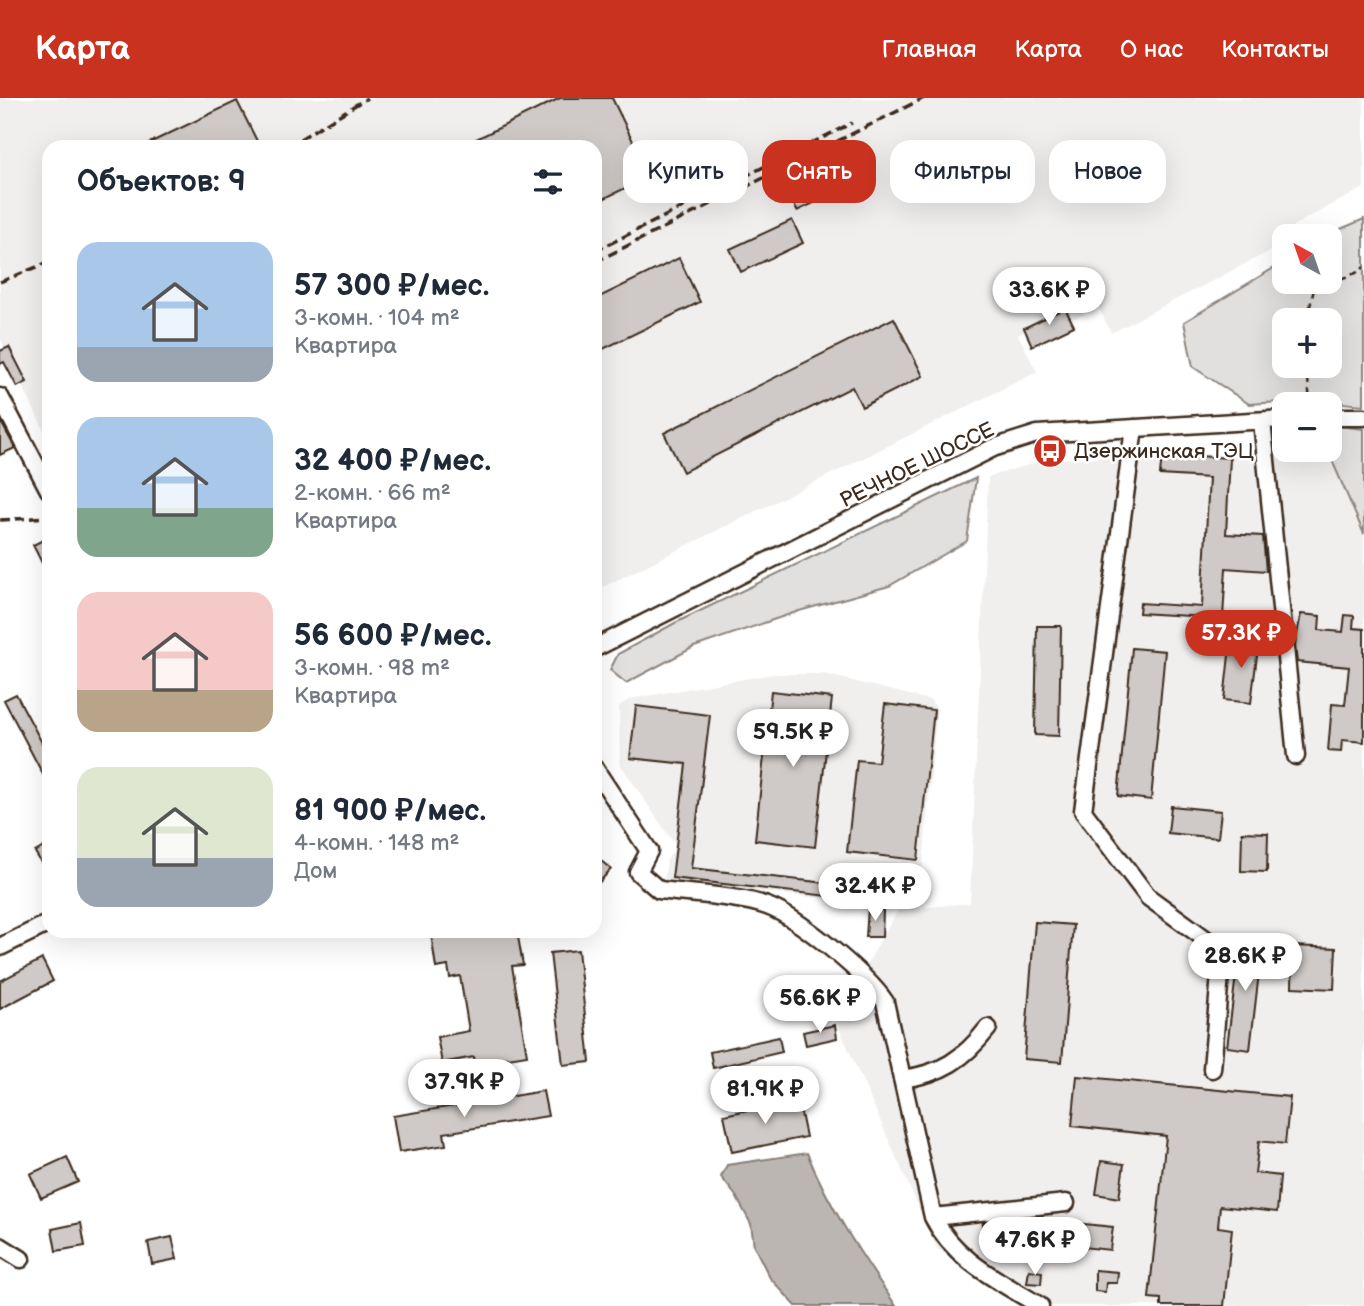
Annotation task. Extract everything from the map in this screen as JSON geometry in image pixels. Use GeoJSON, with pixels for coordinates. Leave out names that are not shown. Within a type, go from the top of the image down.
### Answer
{"type":"FeatureCollection","features":[{"type":"Feature","properties":{"kind":"street"},"geometry":{"type":"LineString","coordinates":[[0,397],[42,477]]}},
{"type":"Feature","properties":{"kind":"street","name":"РЕЧНОЕ ШОССЕ"},"geometry":{"type":"LineString","coordinates":[[602,644],[993,449],[1037,434],[1272,420]]}},
{"type":"Feature","properties":{"kind":"street"},"geometry":{"type":"LineString","coordinates":[[1262,421],[1296,756]]}},
{"type":"Feature","properties":{"kind":"street"},"geometry":{"type":"LineString","coordinates":[[1134,428],[1083,811],[1148,897],[1222,951],[1212,1069]]}},
{"type":"Feature","properties":{"kind":"street"},"geometry":{"type":"LineString","coordinates":[[602,780],[649,851],[638,872],[650,885],[659,890],[766,905],[789,916],[874,986],[884,1002],[933,1217],[943,1237],[959,1255],[1040,1306]]}},
{"type":"Feature","properties":{"kind":"street"},"geometry":{"type":"LineString","coordinates":[[0,947],[42,926]]}},
{"type":"Feature","properties":{"kind":"street"},"geometry":{"type":"LineString","coordinates":[[902,1079],[939,1071],[955,1062],[988,1028]]}},
{"type":"Feature","properties":{"kind":"street"},"geometry":{"type":"LineString","coordinates":[[933,1217],[1066,1203]]}},
{"type":"Feature","properties":{"kind":"street"},"geometry":{"type":"LineString","coordinates":[[0,1246],[21,1259]]}},
{"type":"Feature","properties":{"kind":"path"},"geometry":{"type":"LineString","coordinates":[[1310,308],[1314,289],[1356,273],[1364,267]]}},
{"type":"Feature","properties":{"kind":"shaded area"},"geometry":{"type":"Polygon","coordinates":[[[0,98],[1364,98],[1364,188],[1296,224],[1272,224],[1272,250],[1111,333],[1098,306],[1038,338],[1031,327],[1018,335],[1037,372],[602,588],[602,140],[42,140],[42,426],[0,338],[0,98]]]}},
{"type":"Feature","properties":{"kind":"shaded area"},"geometry":{"type":"Polygon","coordinates":[[[1364,219],[1364,405],[1342,403],[1342,392],[1272,392],[1272,402],[1249,404],[1193,367],[1184,322],[1272,269],[1272,294],[1342,294],[1342,228],[1364,219]]]}},
{"type":"Feature","properties":{"kind":"shaded area"},"geometry":{"type":"Polygon","coordinates":[[[1262,421],[1272,421],[1272,451],[1263,451],[1262,421]]]}},
{"type":"Feature","properties":{"kind":"shaded area"},"geometry":{"type":"Polygon","coordinates":[[[1342,426],[1364,429],[1364,534],[1333,462],[1342,462],[1342,426]]]}},
{"type":"Feature","properties":{"kind":"shaded area"},"geometry":{"type":"Polygon","coordinates":[[[1272,453],[1272,462],[1333,462],[1364,534],[1364,1306],[1028,1306],[937,1249],[835,1019],[900,907],[664,881],[667,860],[676,846],[620,764],[619,706],[630,699],[772,674],[824,674],[930,700],[937,708],[919,908],[970,903],[988,477],[1048,459],[1272,453]]]}},
{"type":"Feature","properties":{"kind":"shaded area"},"geometry":{"type":"Polygon","coordinates":[[[976,478],[967,541],[889,586],[799,611],[694,647],[626,683],[610,670],[618,654],[675,623],[976,478]]]}},
{"type":"Feature","properties":{"kind":"shaded area"},"geometry":{"type":"Polygon","coordinates":[[[807,1153],[836,1213],[896,1306],[796,1306],[770,1278],[754,1246],[751,1224],[736,1196],[721,1177],[727,1165],[807,1153]]]}},
{"type":"Feature","properties":{"kind":"building"},"geometry":{"type":"Polygon","coordinates":[[[560,98],[612,98],[632,140],[623,140],[623,189],[602,200],[602,140],[474,140],[560,98]]]}},
{"type":"Feature","properties":{"kind":"building"},"geometry":{"type":"Polygon","coordinates":[[[237,101],[256,140],[156,140],[237,101]]]}},
{"type":"Feature","properties":{"kind":"building"},"geometry":{"type":"Polygon","coordinates":[[[793,203],[814,203],[797,211],[793,203]]]}},
{"type":"Feature","properties":{"kind":"building"},"geometry":{"type":"Polygon","coordinates":[[[792,220],[803,243],[741,272],[730,249],[792,220]]]}},
{"type":"Feature","properties":{"kind":"building"},"geometry":{"type":"Polygon","coordinates":[[[679,258],[700,302],[602,350],[602,296],[679,258]]]}},
{"type":"Feature","properties":{"kind":"building"},"geometry":{"type":"Polygon","coordinates":[[[1065,308],[1074,326],[1032,346],[1024,328],[1065,308]]]}},
{"type":"Feature","properties":{"kind":"building"},"geometry":{"type":"Polygon","coordinates":[[[894,318],[923,376],[862,407],[852,387],[683,472],[664,433],[894,318]]]}},
{"type":"Feature","properties":{"kind":"building"},"geometry":{"type":"Polygon","coordinates":[[[9,347],[27,382],[17,387],[4,362],[0,364],[0,351],[9,347]]]}},
{"type":"Feature","properties":{"kind":"building"},"geometry":{"type":"Polygon","coordinates":[[[0,420],[15,448],[0,455],[0,420]]]}},
{"type":"Feature","properties":{"kind":"building"},"geometry":{"type":"Polygon","coordinates":[[[1162,454],[1230,458],[1226,534],[1263,536],[1266,571],[1226,568],[1223,618],[1139,613],[1140,603],[1202,607],[1209,478],[1160,475],[1162,454]]]}},
{"type":"Feature","properties":{"kind":"building"},"geometry":{"type":"Polygon","coordinates":[[[42,540],[42,563],[33,545],[42,540]]]}},
{"type":"Feature","properties":{"kind":"building"},"geometry":{"type":"Polygon","coordinates":[[[1301,614],[1320,616],[1319,630],[1343,632],[1345,615],[1354,616],[1353,628],[1364,629],[1364,742],[1342,740],[1341,752],[1328,751],[1332,704],[1345,705],[1349,667],[1297,662],[1295,645],[1301,614]]]}},
{"type":"Feature","properties":{"kind":"building"},"geometry":{"type":"Polygon","coordinates":[[[1037,626],[1061,626],[1059,736],[1035,735],[1037,626]]]}},
{"type":"Feature","properties":{"kind":"building"},"geometry":{"type":"Polygon","coordinates":[[[1231,637],[1259,640],[1251,703],[1224,700],[1231,637]]]}},
{"type":"Feature","properties":{"kind":"building"},"geometry":{"type":"Polygon","coordinates":[[[1132,648],[1165,651],[1151,800],[1118,796],[1132,648]]]}},
{"type":"Feature","properties":{"kind":"building"},"geometry":{"type":"Polygon","coordinates":[[[771,691],[832,698],[815,847],[755,840],[771,691]]]}},
{"type":"Feature","properties":{"kind":"building"},"geometry":{"type":"Polygon","coordinates":[[[16,694],[42,743],[42,773],[4,700],[16,694]]]}},
{"type":"Feature","properties":{"kind":"building"},"geometry":{"type":"Polygon","coordinates":[[[885,704],[934,710],[918,860],[847,852],[857,760],[878,762],[885,704]]]}},
{"type":"Feature","properties":{"kind":"building"},"geometry":{"type":"Polygon","coordinates":[[[636,706],[710,715],[691,868],[872,888],[871,901],[672,878],[686,764],[630,758],[636,706]]]}},
{"type":"Feature","properties":{"kind":"building"},"geometry":{"type":"Polygon","coordinates":[[[1171,806],[1221,811],[1218,838],[1168,833],[1171,806]]]}},
{"type":"Feature","properties":{"kind":"building"},"geometry":{"type":"Polygon","coordinates":[[[1242,832],[1268,833],[1267,872],[1241,871],[1242,832]]]}},
{"type":"Feature","properties":{"kind":"building"},"geometry":{"type":"Polygon","coordinates":[[[42,848],[42,864],[35,852],[42,848]]]}},
{"type":"Feature","properties":{"kind":"building"},"geometry":{"type":"Polygon","coordinates":[[[602,862],[611,869],[602,879],[602,862]]]}},
{"type":"Feature","properties":{"kind":"building"},"geometry":{"type":"Polygon","coordinates":[[[868,909],[883,910],[882,937],[866,937],[868,909]]]}},
{"type":"Feature","properties":{"kind":"building"},"geometry":{"type":"Polygon","coordinates":[[[1035,922],[1073,925],[1062,1062],[1024,1059],[1035,922]]]}},
{"type":"Feature","properties":{"kind":"building"},"geometry":{"type":"Polygon","coordinates":[[[1241,935],[1263,938],[1250,1050],[1227,1047],[1241,935]]]}},
{"type":"Feature","properties":{"kind":"building"},"geometry":{"type":"Polygon","coordinates":[[[432,938],[518,938],[523,965],[512,966],[527,1055],[475,1063],[474,1057],[442,1063],[437,1037],[469,1031],[460,976],[450,978],[448,966],[436,968],[432,938]]]}},
{"type":"Feature","properties":{"kind":"building"},"geometry":{"type":"Polygon","coordinates":[[[1293,946],[1336,948],[1334,989],[1292,987],[1293,946]]]}},
{"type":"Feature","properties":{"kind":"building"},"geometry":{"type":"Polygon","coordinates":[[[578,950],[590,1062],[563,1065],[550,953],[578,950]]]}},
{"type":"Feature","properties":{"kind":"building"},"geometry":{"type":"Polygon","coordinates":[[[42,959],[53,981],[0,1009],[0,981],[42,959]]]}},
{"type":"Feature","properties":{"kind":"building"},"geometry":{"type":"Polygon","coordinates":[[[835,1025],[837,1038],[806,1045],[803,1032],[835,1025]]]}},
{"type":"Feature","properties":{"kind":"building"},"geometry":{"type":"Polygon","coordinates":[[[779,1037],[782,1052],[713,1068],[710,1052],[779,1037]]]}},
{"type":"Feature","properties":{"kind":"building"},"geometry":{"type":"Polygon","coordinates":[[[1077,1076],[1290,1097],[1285,1144],[1259,1141],[1255,1173],[1280,1176],[1277,1212],[1220,1206],[1218,1227],[1232,1229],[1224,1306],[1161,1306],[1161,1299],[1149,1298],[1166,1136],[1072,1126],[1077,1076]]]}},
{"type":"Feature","properties":{"kind":"building"},"geometry":{"type":"Polygon","coordinates":[[[543,1091],[548,1116],[444,1133],[446,1145],[399,1152],[393,1116],[543,1091]]]}},
{"type":"Feature","properties":{"kind":"building"},"geometry":{"type":"Polygon","coordinates":[[[798,1099],[806,1137],[732,1152],[724,1115],[798,1099]]]}},
{"type":"Feature","properties":{"kind":"building"},"geometry":{"type":"Polygon","coordinates":[[[67,1157],[78,1182],[41,1198],[30,1174],[67,1157]]]}},
{"type":"Feature","properties":{"kind":"building"},"geometry":{"type":"Polygon","coordinates":[[[1101,1161],[1124,1164],[1119,1198],[1096,1194],[1101,1161]]]}},
{"type":"Feature","properties":{"kind":"building"},"geometry":{"type":"Polygon","coordinates":[[[1024,1218],[1113,1227],[1110,1250],[981,1236],[983,1222],[1024,1218]]]}},
{"type":"Feature","properties":{"kind":"building"},"geometry":{"type":"Polygon","coordinates":[[[81,1223],[85,1246],[56,1251],[52,1229],[81,1223]]]}},
{"type":"Feature","properties":{"kind":"building"},"geometry":{"type":"Polygon","coordinates":[[[172,1237],[177,1259],[152,1264],[148,1242],[172,1237]]]}},
{"type":"Feature","properties":{"kind":"building"},"geometry":{"type":"Polygon","coordinates":[[[1029,1270],[1042,1272],[1041,1284],[1027,1283],[1029,1270]]]}},
{"type":"Feature","properties":{"kind":"building"},"geometry":{"type":"Polygon","coordinates":[[[1095,1270],[1118,1272],[1117,1283],[1106,1283],[1105,1292],[1095,1291],[1095,1270]]]}},
{"type":"Feature","properties":{"kind":"railway"},"geometry":{"type":"LineString","coordinates":[[298,140],[367,98]]}},
{"type":"Feature","properties":{"kind":"railway"},"geometry":{"type":"LineString","coordinates":[[602,259],[924,98]]}},
{"type":"Feature","properties":{"kind":"railway"},"geometry":{"type":"LineString","coordinates":[[602,248],[852,123]]}},
{"type":"Feature","properties":{"kind":"railway"},"geometry":{"type":"LineString","coordinates":[[0,282],[42,265]]}},
{"type":"Feature","properties":{"kind":"railway"},"geometry":{"type":"LineString","coordinates":[[0,520],[42,517]]}},
{"type":"Feature","properties":{"kind":"place","name":"Дзержинская ТЭЦ"},"geometry":{"type":"Point","coordinates":[1050,451]}}]}
